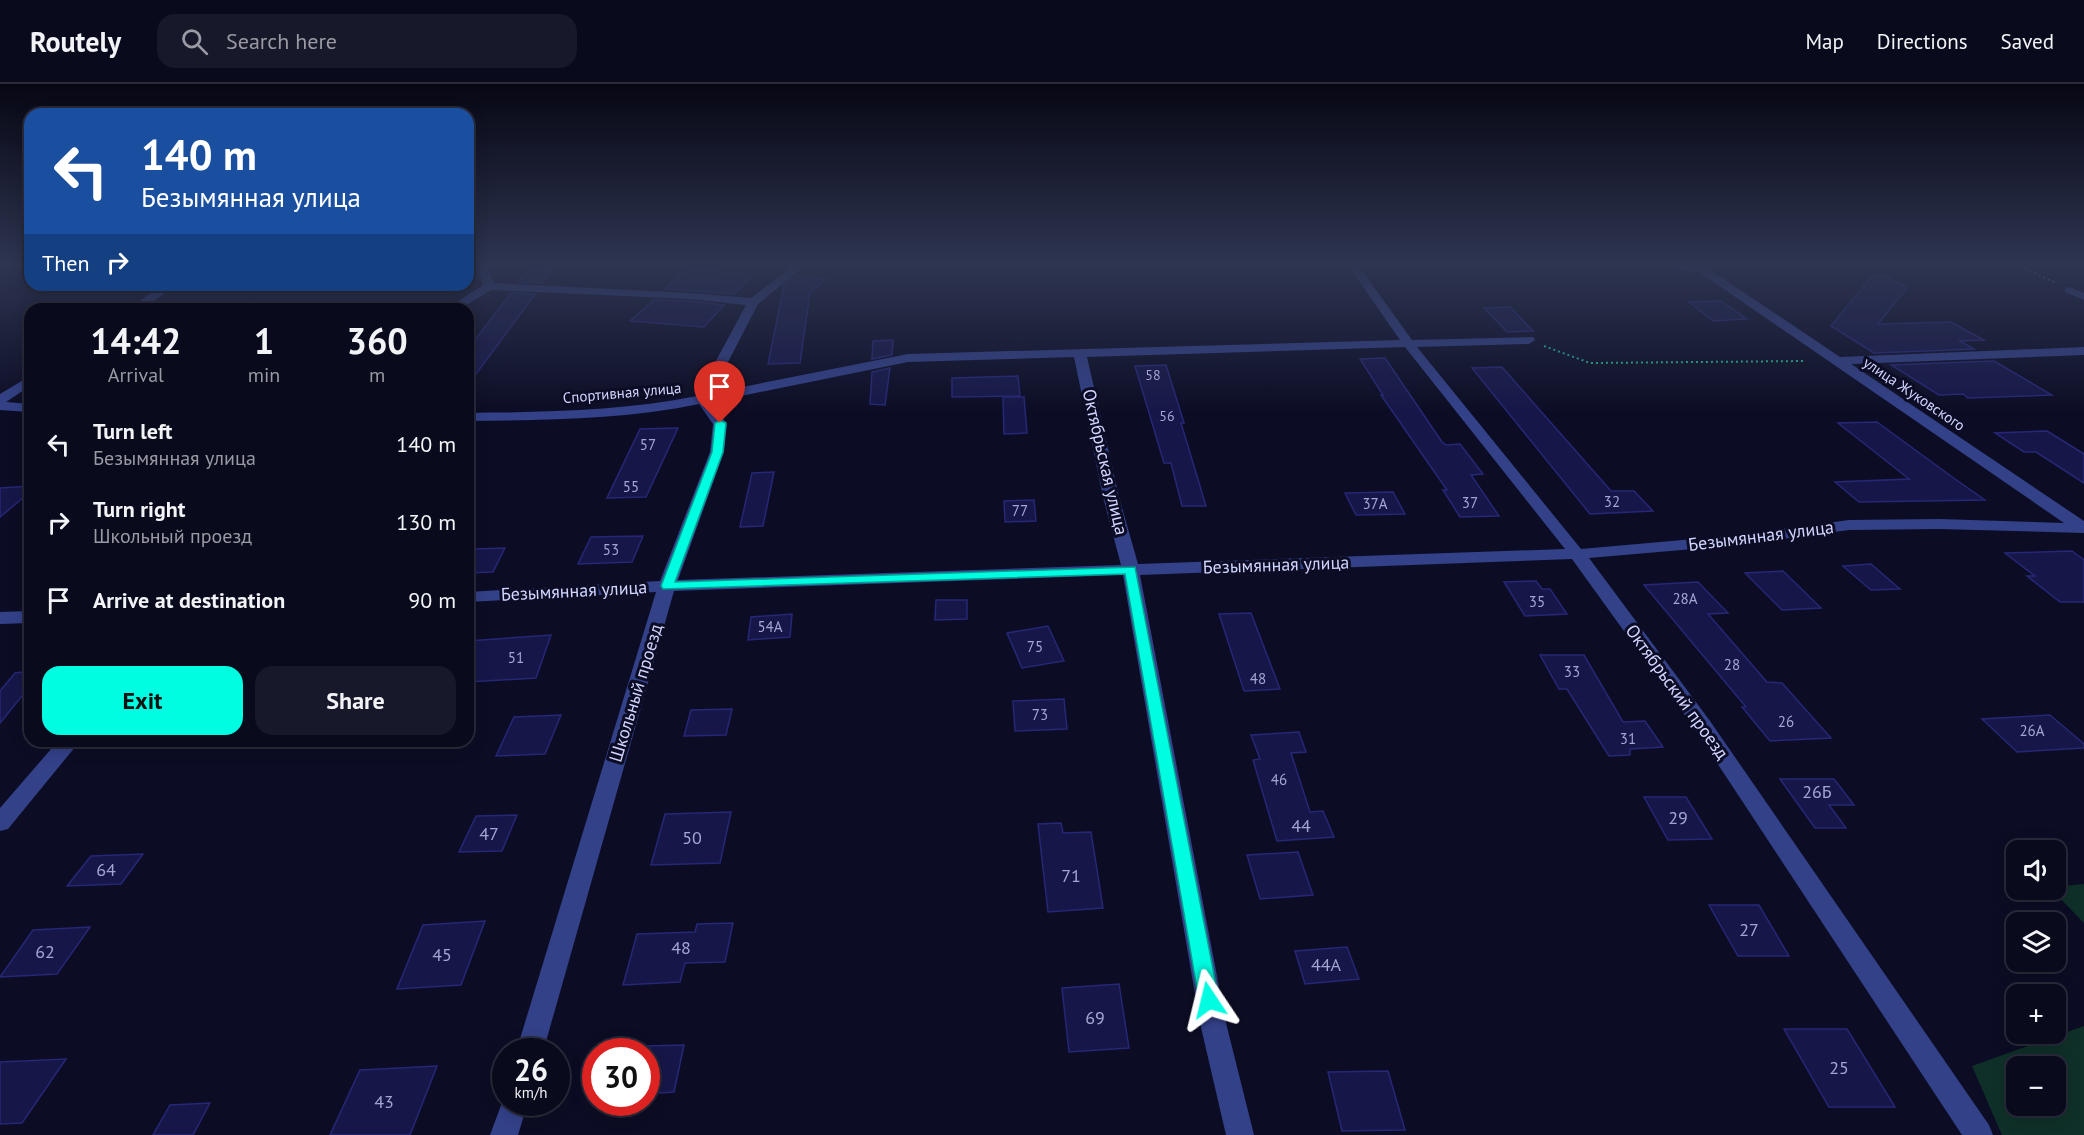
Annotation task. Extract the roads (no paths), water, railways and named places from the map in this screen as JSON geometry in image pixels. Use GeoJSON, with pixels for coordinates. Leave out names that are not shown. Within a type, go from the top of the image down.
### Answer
{"type":"FeatureCollection","features":[{"type":"Feature","properties":{"kind":"street"},"geometry":{"type":"LineString","coordinates":[[704,400],[707,388],[747,314]]}},
{"type":"Feature","properties":{"kind":"street","name":"Октябрьский проезд"},"geometry":{"type":"LineString","coordinates":[[1388,314],[1410,346],[1577,554],[1703,726],[1979,1135]]}},
{"type":"Feature","properties":{"kind":"street","name":"улица Жуковского"},"geometry":{"type":"LineString","coordinates":[[1768,314],[2084,529]]}},
{"type":"Feature","properties":{"kind":"street","name":"Спортивная улица"},"geometry":{"type":"LineString","coordinates":[[474,417],[537,416],[655,409],[908,358],[1410,346],[1529,340]]}},
{"type":"Feature","properties":{"kind":"street"},"geometry":{"type":"LineString","coordinates":[[1837,361],[2084,351]]}},
{"type":"Feature","properties":{"kind":"street","name":"Октябрьская улица"},"geometry":{"type":"LineString","coordinates":[[1080,353],[1111,497],[1131,570],[1213,1023],[1240,1135]]}},
{"type":"Feature","properties":{"kind":"street"},"geometry":{"type":"LineString","coordinates":[[0,400],[24,384]]}},
{"type":"Feature","properties":{"kind":"street","name":"Школьный проезд"},"geometry":{"type":"LineString","coordinates":[[533,1038],[667,586],[717,452],[720,423],[704,400]]}},
{"type":"Feature","properties":{"kind":"street"},"geometry":{"type":"LineString","coordinates":[[0,406],[24,408]]}},
{"type":"Feature","properties":{"kind":"street","name":"Безымянная улица"},"geometry":{"type":"LineString","coordinates":[[474,597],[667,586],[1577,554],[1728,541],[1849,525],[1939,524],[2084,529]]}},
{"type":"Feature","properties":{"kind":"street"},"geometry":{"type":"LineString","coordinates":[[0,618],[24,617]]}},
{"type":"Feature","properties":{"kind":"street"},"geometry":{"type":"LineString","coordinates":[[0,823],[65,747]]}},
{"type":"Feature","properties":{"kind":"street"},"geometry":{"type":"LineString","coordinates":[[504,1135],[510,1116]]}}]}
